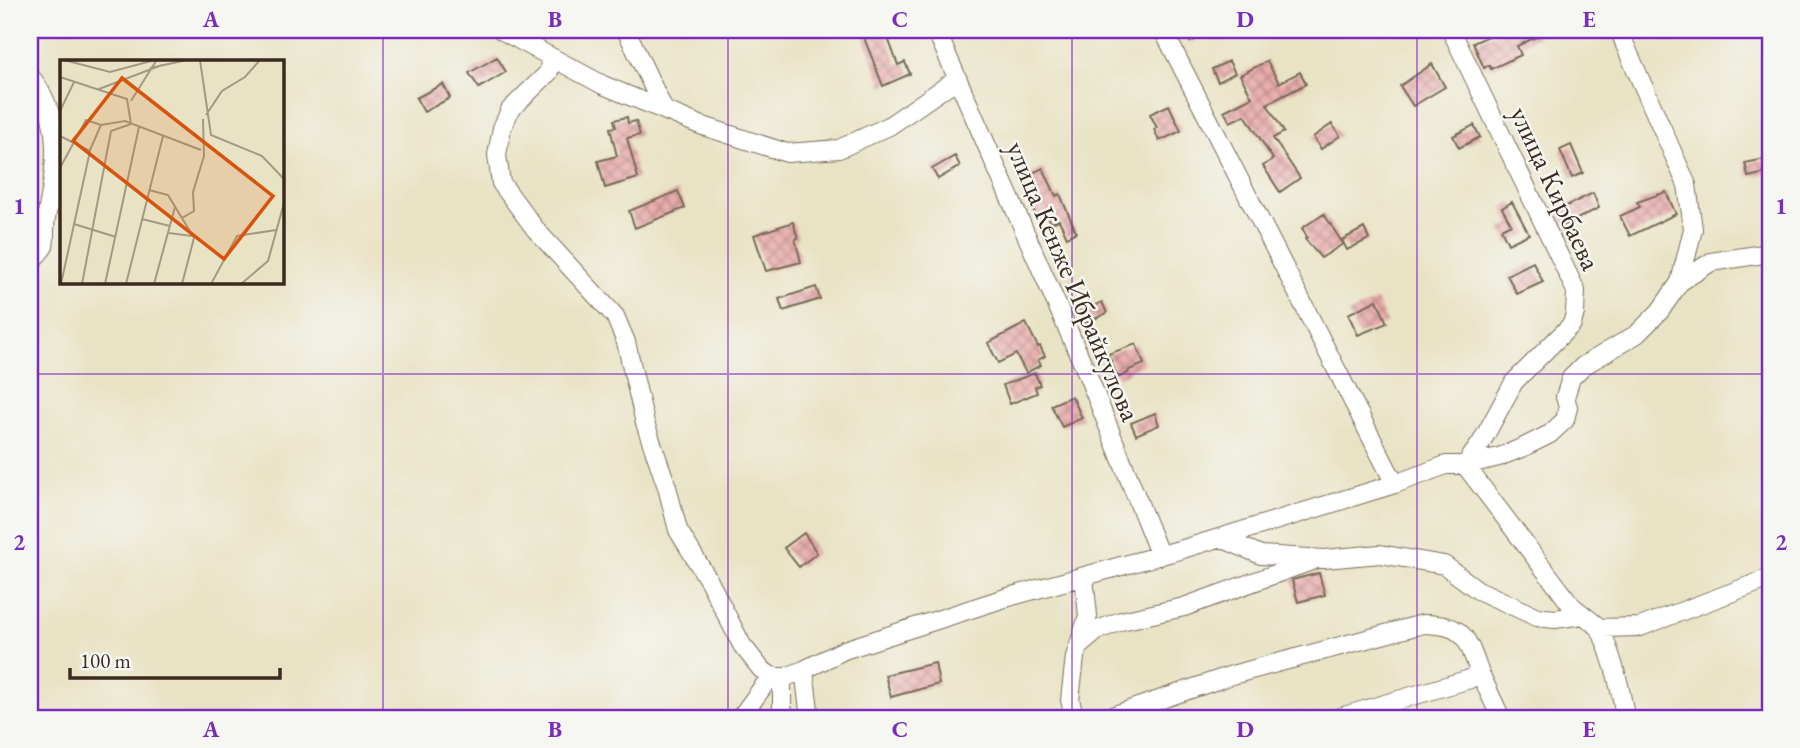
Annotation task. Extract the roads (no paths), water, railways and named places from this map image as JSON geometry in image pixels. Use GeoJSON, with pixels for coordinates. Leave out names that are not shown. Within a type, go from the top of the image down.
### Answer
{"type":"FeatureCollection","features":[{"type":"Feature","properties":{"kind":"street"},"geometry":{"type":"LineString","coordinates":[[501,30],[603,85],[700,125],[787,153],[839,149],[889,126],[957,79]]}},
{"type":"Feature","properties":{"kind":"street"},"geometry":{"type":"LineString","coordinates":[[626,30],[664,110]]}},
{"type":"Feature","properties":{"kind":"street","name":"улица Кенже Ибрайкулова"},"geometry":{"type":"LineString","coordinates":[[936,30],[1086,371],[1160,556]]}},
{"type":"Feature","properties":{"kind":"street"},"geometry":{"type":"LineString","coordinates":[[1163,30],[1395,484]]}},
{"type":"Feature","properties":{"kind":"street","name":"улица Кирбаева"},"geometry":{"type":"LineString","coordinates":[[1451,30],[1576,291],[1576,313],[1572,324],[1514,382],[1481,443],[1465,465]]}},
{"type":"Feature","properties":{"kind":"street"},"geometry":{"type":"LineString","coordinates":[[550,57],[549,72],[510,110],[502,128],[497,155],[501,183],[536,230],[615,316],[626,342],[645,423],[667,487],[678,530],[709,581],[742,645],[761,669],[776,676],[804,670],[844,650],[1004,598],[1221,538],[1395,484],[1446,465],[1465,465],[1499,457],[1550,434],[1565,420],[1568,407],[1565,397],[1571,378],[1583,366],[1637,334],[1660,311],[1680,282],[1693,229],[1687,186],[1620,30]]}},
{"type":"Feature","properties":{"kind":"street"},"geometry":{"type":"LineString","coordinates":[[30,76],[46,99],[54,131],[55,176],[45,222],[44,246],[30,263]]}},
{"type":"Feature","properties":{"kind":"street"},"geometry":{"type":"LineString","coordinates":[[1680,282],[1712,262],[1770,253]]}},
{"type":"Feature","properties":{"kind":"street"},"geometry":{"type":"LineString","coordinates":[[1465,465],[1572,606],[1600,628],[1621,686],[1625,718]]}},
{"type":"Feature","properties":{"kind":"street"},"geometry":{"type":"LineString","coordinates":[[1221,538],[1261,555],[1318,558],[1380,554],[1444,565],[1478,590],[1537,617],[1555,619],[1583,615]]}},
{"type":"Feature","properties":{"kind":"street"},"geometry":{"type":"LineString","coordinates":[[1079,646],[1098,630],[1121,621],[1184,607],[1318,558]]}},
{"type":"Feature","properties":{"kind":"street"},"geometry":{"type":"LineString","coordinates":[[1075,718],[1070,700],[1079,646],[1088,616],[1084,577]]}},
{"type":"Feature","properties":{"kind":"street"},"geometry":{"type":"LineString","coordinates":[[1600,628],[1640,627],[1770,578]]}},
{"type":"Feature","properties":{"kind":"street"},"geometry":{"type":"LineString","coordinates":[[1105,718],[1126,715],[1232,675],[1423,624],[1446,624],[1460,630],[1501,718]]}},
{"type":"Feature","properties":{"kind":"street"},"geometry":{"type":"LineString","coordinates":[[804,670],[810,718]]}},
{"type":"Feature","properties":{"kind":"street"},"geometry":{"type":"LineString","coordinates":[[1337,718],[1470,679],[1479,671]]}},
{"type":"Feature","properties":{"kind":"street"},"geometry":{"type":"LineString","coordinates":[[740,718],[776,676]]}},
{"type":"Feature","properties":{"kind":"street"},"geometry":{"type":"LineString","coordinates":[[776,676],[785,718]]}}]}
